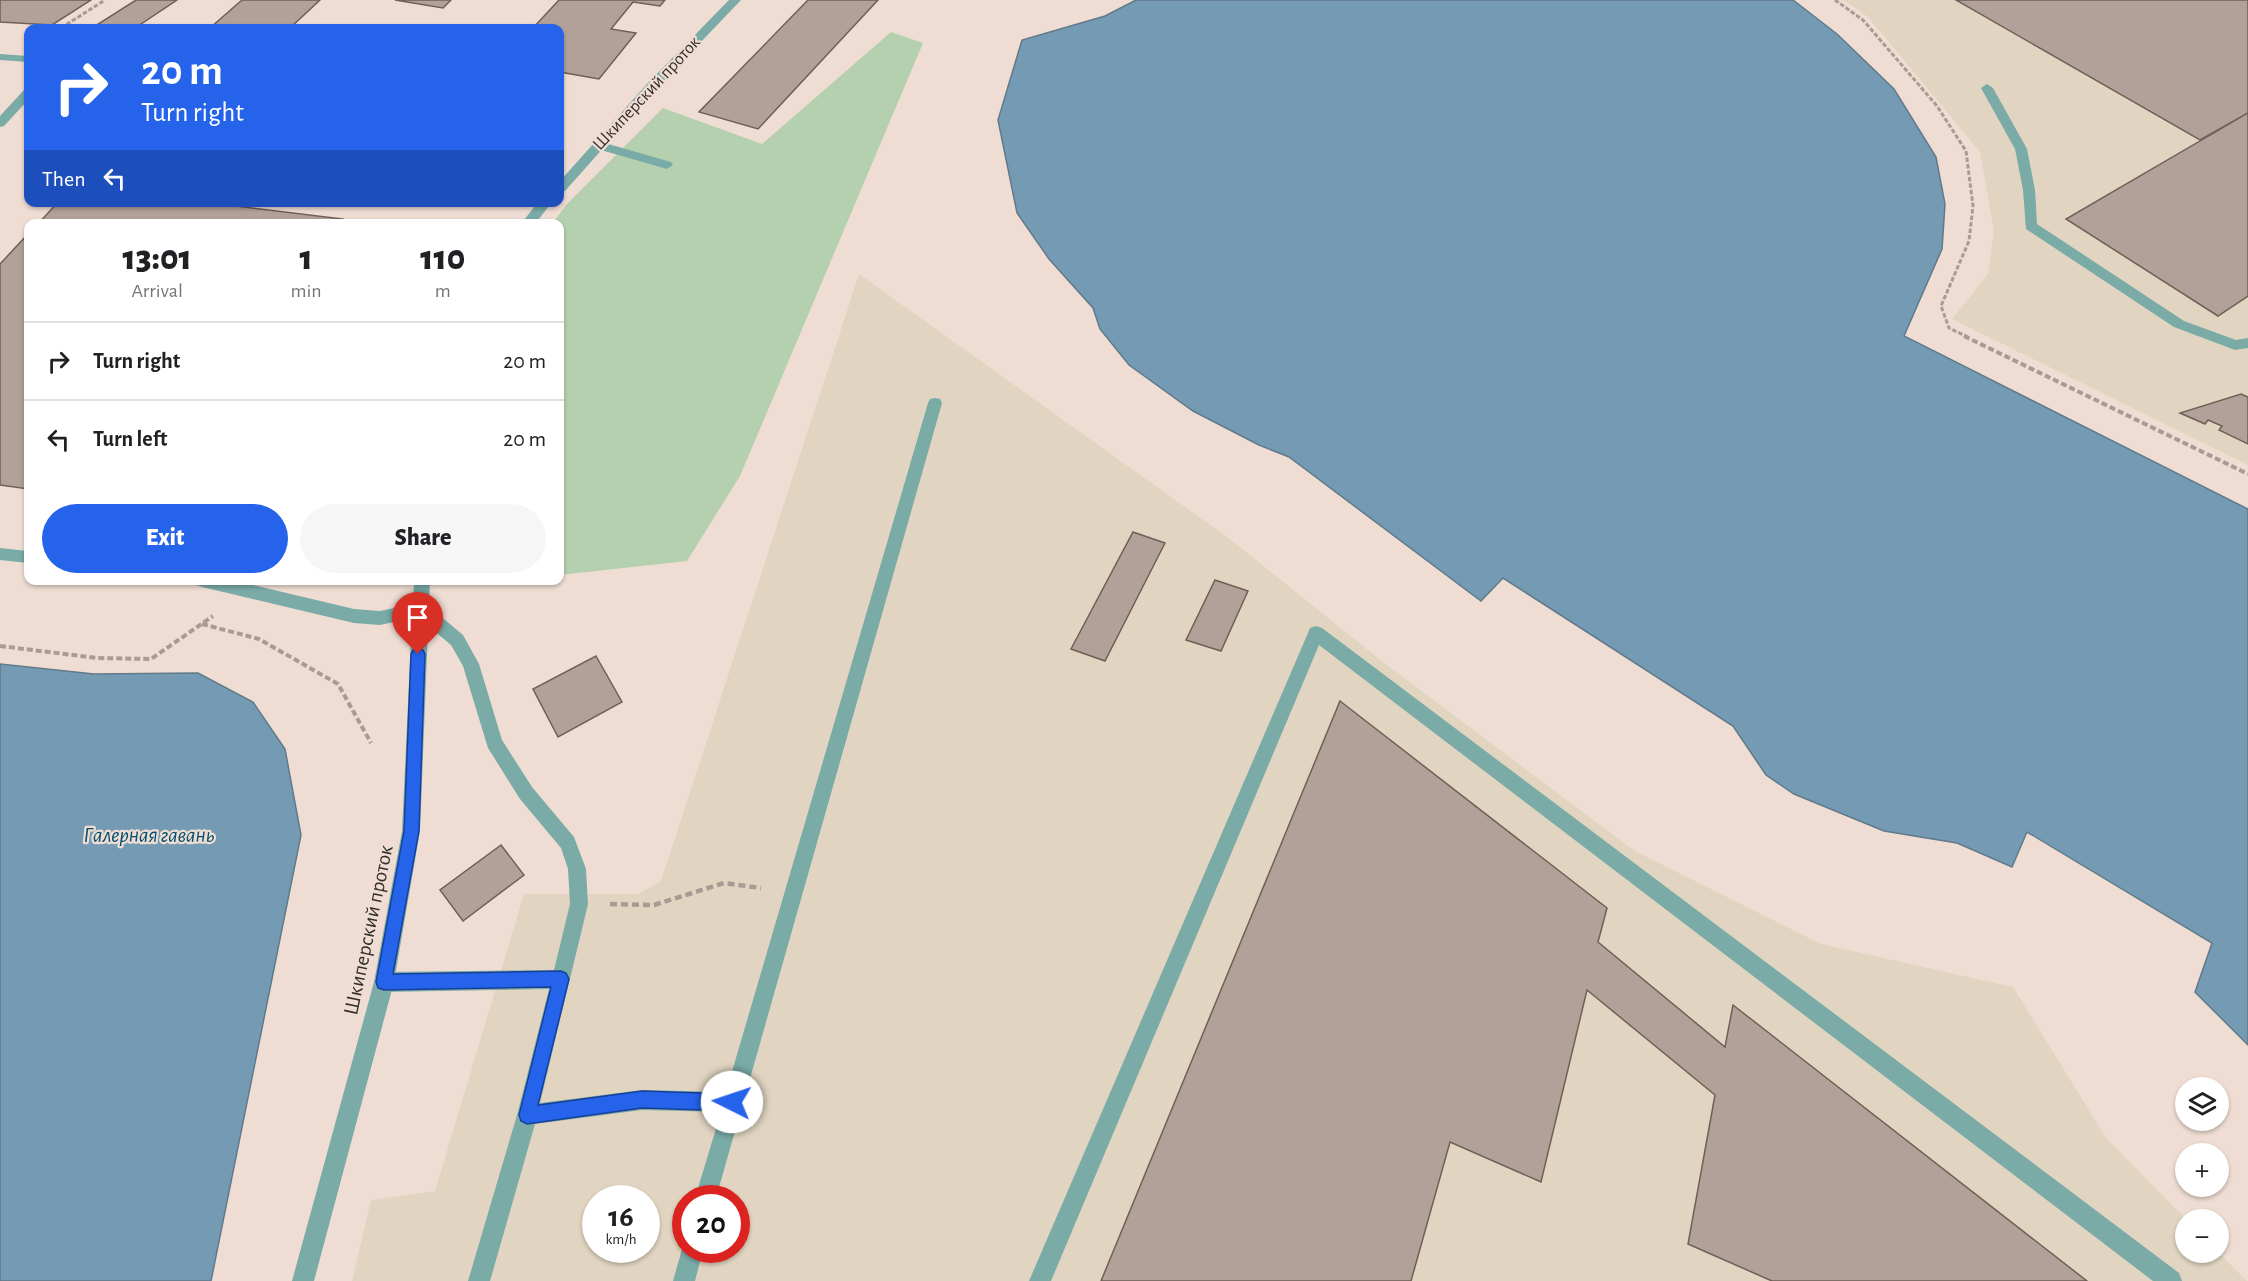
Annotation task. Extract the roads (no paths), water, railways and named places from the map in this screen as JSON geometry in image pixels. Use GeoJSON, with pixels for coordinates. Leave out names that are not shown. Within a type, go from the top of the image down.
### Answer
{"type":"FeatureCollection","features":[{"type":"Feature","properties":{"kind":"street","name":"Шкиперский проток"},"geometry":{"type":"LineString","coordinates":[[564,183],[697,37],[735,0]]}},
{"type":"Feature","properties":{"kind":"street"},"geometry":{"type":"LineString","coordinates":[[0,57],[24,59]]}},
{"type":"Feature","properties":{"kind":"street"},"geometry":{"type":"LineString","coordinates":[[1987,88],[2021,149],[2029,190],[2031,226],[2179,324],[2235,345],[2248,343]]}},
{"type":"Feature","properties":{"kind":"street"},"geometry":{"type":"LineString","coordinates":[[0,123],[24,97]]}},
{"type":"Feature","properties":{"kind":"street"},"geometry":{"type":"LineString","coordinates":[[598,145],[667,165]]}},
{"type":"Feature","properties":{"kind":"street"},"geometry":{"type":"LineString","coordinates":[[531,219],[542,207]]}},
{"type":"Feature","properties":{"kind":"street"},"geometry":{"type":"LineString","coordinates":[[710,1185],[935,404]]}},
{"type":"Feature","properties":{"kind":"street"},"geometry":{"type":"LineString","coordinates":[[0,554],[24,557]]}},
{"type":"Feature","properties":{"kind":"street"},"geometry":{"type":"LineString","coordinates":[[226,585],[354,616],[380,618],[420,609],[457,640],[471,664],[494,743],[526,793],[568,843],[577,868],[579,904],[527,1115],[478,1281]]}},
{"type":"Feature","properties":{"kind":"street","name":"Шкиперский проток"},"geometry":{"type":"LineString","coordinates":[[303,1281],[384,982],[411,831],[422,585]]}},
{"type":"Feature","properties":{"kind":"street"},"geometry":{"type":"LineString","coordinates":[[1040,1281],[1316,633],[2170,1281]]}},
{"type":"Feature","properties":{"kind":"street"},"geometry":{"type":"LineString","coordinates":[[384,982],[561,979]]}},
{"type":"Feature","properties":{"kind":"street"},"geometry":{"type":"LineString","coordinates":[[527,1115],[642,1100],[732,1102]]}},
{"type":"Feature","properties":{"kind":"street"},"geometry":{"type":"LineString","coordinates":[[684,1281],[689,1263]]}},
{"type":"Feature","properties":{"kind":"water"},"geometry":{"type":"Polygon","coordinates":[[[1136,0],[1793,0],[1837,34],[1894,89],[1936,157],[1945,204],[1942,249],[1904,336],[2248,509],[2248,1045],[2195,992],[2212,943],[2027,832],[2012,867],[1957,843],[1884,831],[1794,794],[1766,775],[1733,726],[1503,578],[1481,601],[1289,457],[1259,445],[1193,411],[1129,365],[1100,329],[1093,308],[1049,259],[1017,213],[998,120],[1022,40],[1105,16],[1136,0]]]}},
{"type":"Feature","properties":{"kind":"water","name":"Галерная гавань"},"geometry":{"type":"Polygon","coordinates":[[[0,664],[94,674],[198,673],[253,702],[285,749],[301,835],[211,1281],[0,1281],[0,664]]]}}]}
